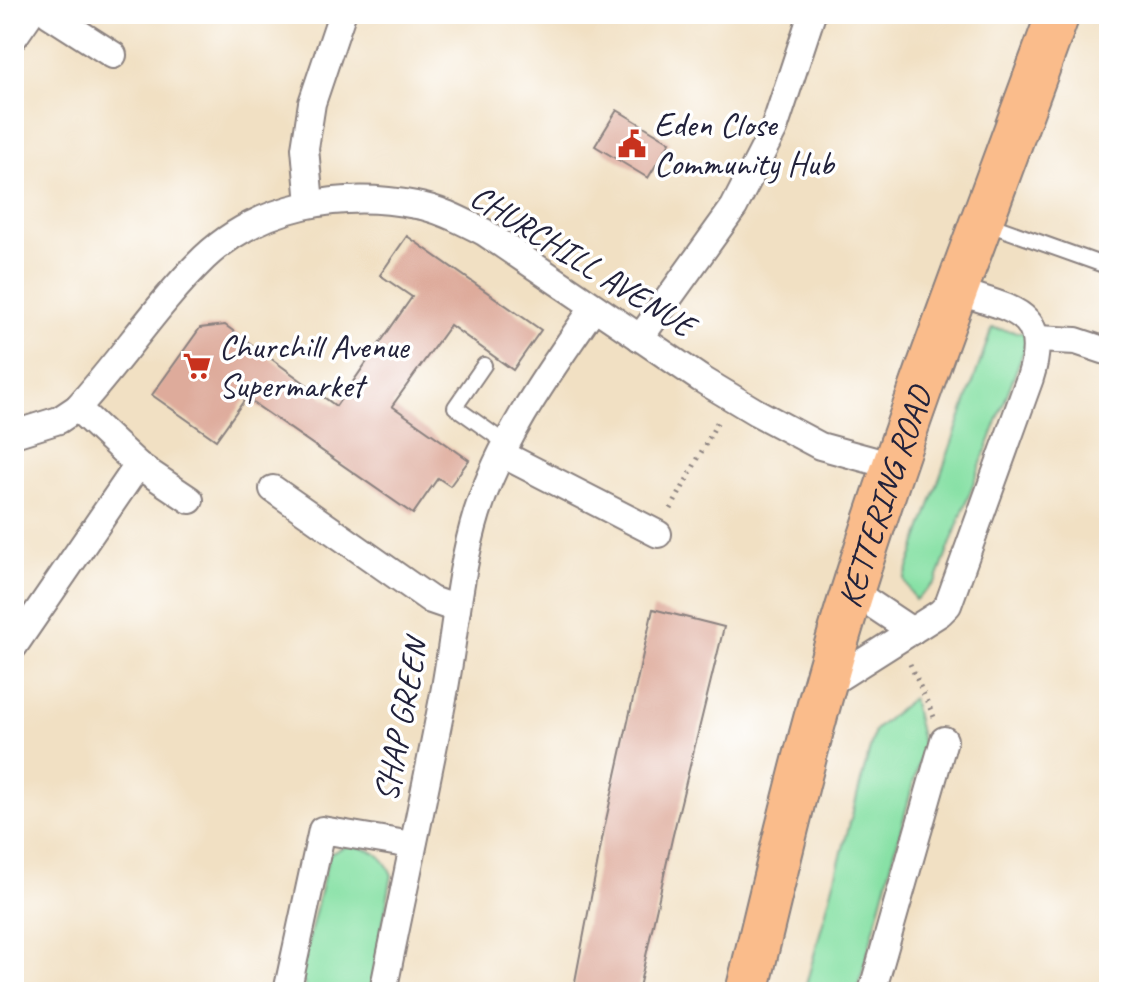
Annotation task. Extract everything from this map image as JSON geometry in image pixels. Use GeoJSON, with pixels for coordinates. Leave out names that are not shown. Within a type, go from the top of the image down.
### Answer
{"type":"FeatureCollection","features":[{"type":"Feature","properties":{"kind":"main road","name":"KETTERING ROAD"},"geometry":{"type":"LineString","coordinates":[[747,992],[852,591],[893,466],[1058,14]]}},
{"type":"Feature","properties":{"kind":"street"},"geometry":{"type":"LineString","coordinates":[[14,37],[30,14]]}},
{"type":"Feature","properties":{"kind":"street"},"geometry":{"type":"LineString","coordinates":[[49,14],[113,55]]}},
{"type":"Feature","properties":{"kind":"street"},"geometry":{"type":"LineString","coordinates":[[310,204],[305,148],[312,103],[342,14]]}},
{"type":"Feature","properties":{"kind":"street"},"geometry":{"type":"LineString","coordinates":[[640,338],[734,207],[774,129],[812,14]]}},
{"type":"Feature","properties":{"kind":"street","name":"CHURCHILL AVENUE"},"geometry":{"type":"LineString","coordinates":[[14,434],[59,420],[77,408],[183,280],[237,233],[272,215],[310,204],[348,198],[418,205],[484,232],[730,397],[820,446],[893,466]]}},
{"type":"Feature","properties":{"kind":"street"},"geometry":{"type":"LineString","coordinates":[[825,686],[940,613],[953,595],[1033,369],[1037,339],[1028,321],[1020,314],[957,291]]}},
{"type":"Feature","properties":{"kind":"street","name":"SHAP GREEN"},"geometry":{"type":"LineString","coordinates":[[383,992],[477,514],[504,449],[528,405],[594,307]]}},
{"type":"Feature","properties":{"kind":"street"},"geometry":{"type":"LineString","coordinates":[[1037,339],[1076,341],[1109,352]]}},
{"type":"Feature","properties":{"kind":"street"},"geometry":{"type":"LineString","coordinates":[[77,408],[138,465],[190,500]]}},
{"type":"Feature","properties":{"kind":"street"},"geometry":{"type":"LineString","coordinates":[[504,449],[658,534]]}},
{"type":"Feature","properties":{"kind":"street"},"geometry":{"type":"LineString","coordinates":[[14,646],[138,465]]}},
{"type":"Feature","properties":{"kind":"street","name":"SHAP GREEN"},"geometry":{"type":"LineString","coordinates":[[273,489],[431,600],[457,609]]}},
{"type":"Feature","properties":{"kind":"street"},"geometry":{"type":"LineString","coordinates":[[852,591],[916,628]]}},
{"type":"Feature","properties":{"kind":"street"},"geometry":{"type":"LineString","coordinates":[[872,992],[944,740]]}},
{"type":"Feature","properties":{"kind":"street","name":"SHAP GREEN"},"geometry":{"type":"LineString","coordinates":[[287,992],[322,830],[412,845]]}},
{"type":"Feature","properties":{"kind":"lane"},"geometry":{"type":"LineString","coordinates":[[983,222],[1109,267]]}},
{"type":"Feature","properties":{"kind":"lane"},"geometry":{"type":"LineString","coordinates":[[484,365],[455,407],[504,449]]}},
{"type":"Feature","properties":{"kind":"path"},"geometry":{"type":"LineString","coordinates":[[658,534],[730,397]]}},
{"type":"Feature","properties":{"kind":"path"},"geometry":{"type":"LineString","coordinates":[[916,628],[908,660],[944,740]]}},
{"type":"Feature","properties":{"kind":"green space"},"geometry":{"type":"Polygon","coordinates":[[[992,328],[1030,334],[936,582],[915,600],[904,580],[992,328]]]}},
{"type":"Feature","properties":{"kind":"green space"},"geometry":{"type":"Polygon","coordinates":[[[912,698],[923,747],[857,992],[804,992],[875,730],[912,698]]]}},
{"type":"Feature","properties":{"kind":"green space"},"geometry":{"type":"Polygon","coordinates":[[[349,845],[375,853],[385,862],[392,875],[371,988],[368,992],[308,992],[300,976],[329,854],[349,845]]]}},
{"type":"Feature","properties":{"kind":"building","name":"Eden Close Community Hub"},"geometry":{"type":"Polygon","coordinates":[[[617,110],[670,142],[648,178],[595,146],[617,110]]]}},
{"type":"Feature","properties":{"kind":"building"},"geometry":{"type":"Polygon","coordinates":[[[407,236],[541,330],[513,370],[450,325],[392,406],[469,460],[450,486],[438,478],[413,514],[246,398],[216,440],[152,395],[200,328],[225,325],[336,406],[412,297],[380,275],[407,236]]]}},
{"type":"Feature","properties":{"kind":"building"},"geometry":{"type":"Polygon","coordinates":[[[653,609],[724,627],[638,992],[573,992],[604,829],[653,609]]]}},
{"type":"Feature","properties":{"kind":"place","name":"Eden Close Community Hub"},"geometry":{"type":"Point","coordinates":[632,144]}},
{"type":"Feature","properties":{"kind":"place","name":"Churchill Avenue Supermarket"},"geometry":{"type":"Point","coordinates":[197,366]}}]}
